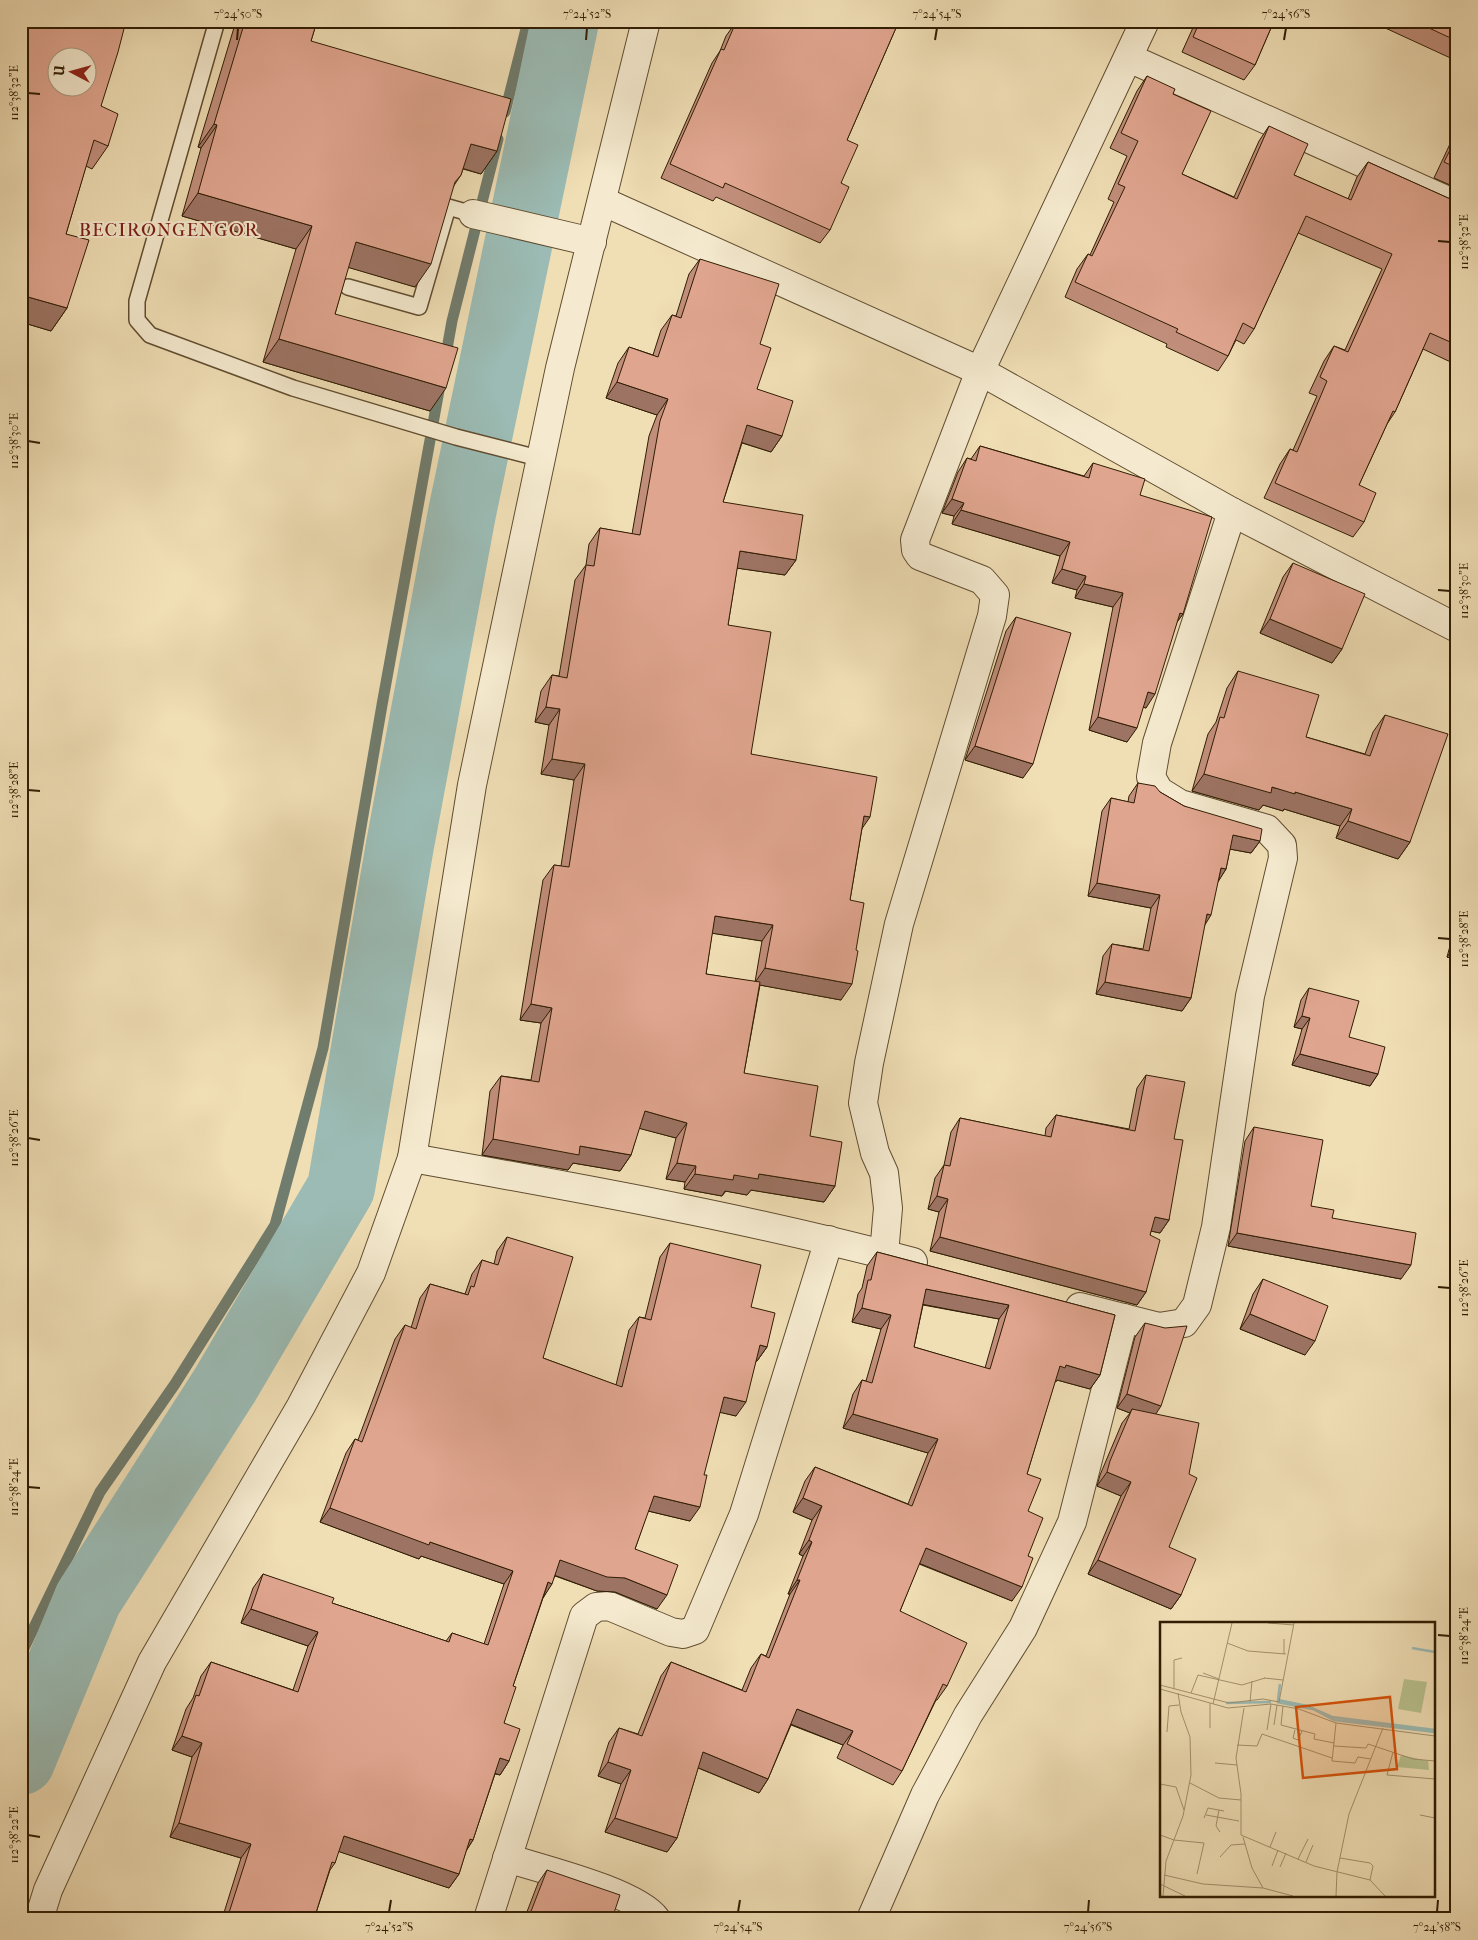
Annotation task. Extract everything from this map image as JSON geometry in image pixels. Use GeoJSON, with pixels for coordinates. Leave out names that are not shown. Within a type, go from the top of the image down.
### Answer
{"type":"FeatureCollection","features":[{"type":"Feature","properties":{"kind":"street"},"geometry":{"type":"LineString","coordinates":[[39,1919],[48,1890],[152,1662],[302,1406],[371,1273],[412,1158],[472,784],[560,368],[646,21]]}},
{"type":"Feature","properties":{"kind":"street"},"geometry":{"type":"LineString","coordinates":[[884,1254],[888,1208],[884,1173],[875,1153],[863,1103],[869,1063],[899,924],[992,616],[995,596],[982,580],[920,556],[916,550],[915,540],[980,371],[1145,21]]}},
{"type":"Feature","properties":{"kind":"street"},"geometry":{"type":"LineString","coordinates":[[1129,58],[1457,205]]}},
{"type":"Feature","properties":{"kind":"street"},"geometry":{"type":"LineString","coordinates":[[602,201],[980,371],[1232,512],[1457,628]]}},
{"type":"Feature","properties":{"kind":"street"},"geometry":{"type":"LineString","coordinates":[[491,218],[592,242]]}},
{"type":"Feature","properties":{"kind":"street"},"geometry":{"type":"LineString","coordinates":[[1057,1300],[1159,1327],[1184,1323],[1197,1305],[1216,1226],[1250,996],[1283,858],[1282,844],[1267,829],[1180,804],[1158,791],[1151,778],[1157,743],[1232,512]]}},
{"type":"Feature","properties":{"kind":"street"},"geometry":{"type":"LineString","coordinates":[[412,1158],[583,1189],[829,1240],[941,1270]]}},
{"type":"Feature","properties":{"kind":"street"},"geometry":{"type":"LineString","coordinates":[[488,1919],[584,1616],[596,1607],[608,1606],[671,1632],[684,1634],[695,1630],[744,1514],[829,1240]]}},
{"type":"Feature","properties":{"kind":"street"},"geometry":{"type":"LineString","coordinates":[[871,1919],[925,1795],[968,1715],[1024,1628],[1072,1522],[1124,1318]]}},
{"type":"Feature","properties":{"kind":"street"},"geometry":{"type":"LineString","coordinates":[[507,1858],[586,1882],[635,1901],[656,1919]]}},
{"type":"Feature","properties":{"kind":"lane"},"geometry":{"type":"LineString","coordinates":[[217,21],[137,302],[137,320],[150,335],[284,385],[456,437],[542,459]]}},
{"type":"Feature","properties":{"kind":"lane"},"geometry":{"type":"LineString","coordinates":[[348,286],[420,307],[448,207],[491,218]]}},
{"type":"Feature","properties":{"kind":"building"},"geometry":{"type":"Polygon","coordinates":[[[21,21],[126,21],[101,106],[118,114],[108,146],[94,140],[66,234],[89,240],[67,308],[21,295],[21,21]]]}},
{"type":"Feature","properties":{"kind":"building"},"geometry":{"type":"Polygon","coordinates":[[[245,21],[317,21],[311,41],[511,99],[497,151],[471,144],[461,175],[455,182],[431,264],[356,242],[335,314],[458,348],[446,388],[279,339],[312,226],[198,193],[217,125],[214,124],[245,21]]]}},
{"type":"Feature","properties":{"kind":"building"},"geometry":{"type":"Polygon","coordinates":[[[743,21],[899,21],[847,140],[858,145],[841,183],[849,187],[830,230],[725,183],[723,188],[670,164],[721,49],[724,50],[736,22],[741,25],[743,21]]]}},
{"type":"Feature","properties":{"kind":"building"},"geometry":{"type":"Polygon","coordinates":[[[1200,21],[1274,21],[1255,65],[1193,37],[1200,21]]]}},
{"type":"Feature","properties":{"kind":"building"},"geometry":{"type":"Polygon","coordinates":[[[1414,21],[1457,21],[1457,41],[1414,21]]]}},
{"type":"Feature","properties":{"kind":"building"},"geometry":{"type":"Polygon","coordinates":[[[1147,76],[1175,89],[1173,94],[1211,111],[1182,174],[1237,199],[1269,126],[1308,144],[1294,175],[1351,200],[1368,162],[1457,202],[1457,345],[1430,333],[1395,412],[1393,411],[1359,485],[1376,493],[1364,522],[1275,483],[1290,449],[1297,452],[1327,381],[1320,377],[1334,346],[1348,352],[1392,254],[1306,216],[1254,329],[1243,323],[1228,356],[1176,332],[1178,329],[1075,282],[1088,254],[1092,256],[1125,187],[1118,184],[1138,141],[1121,133],[1147,76]]]}},
{"type":"Feature","properties":{"kind":"building"},"geometry":{"type":"Polygon","coordinates":[[[1457,136],[1457,168],[1444,162],[1457,136]]]}},
{"type":"Feature","properties":{"kind":"building"},"geometry":{"type":"Polygon","coordinates":[[[700,259],[779,284],[760,344],[771,348],[757,389],[793,401],[782,436],[747,425],[723,502],[803,515],[796,560],[740,551],[728,625],[771,632],[751,754],[877,777],[870,817],[864,816],[850,900],[864,903],[852,984],[765,968],[773,925],[715,916],[706,974],[760,982],[744,1073],[818,1086],[810,1136],[842,1142],[835,1186],[759,1174],[758,1179],[734,1175],[733,1180],[695,1174],[696,1166],[677,1163],[687,1123],[645,1111],[631,1155],[580,1146],[579,1155],[493,1139],[501,1076],[539,1082],[552,1008],[531,1004],[554,865],[569,867],[585,764],[552,759],[560,709],[546,707],[552,675],[567,678],[586,565],[594,566],[600,528],[640,535],[660,421],[668,399],[617,382],[629,347],[658,357],[672,315],[681,318],[700,259]]]}},
{"type":"Feature","properties":{"kind":"building"},"geometry":{"type":"Polygon","coordinates":[[[980,446],[1089,478],[1093,463],[1145,479],[1140,495],[1212,517],[1183,614],[1180,613],[1155,694],[1148,692],[1137,728],[1098,717],[1123,593],[1084,584],[1086,576],[1062,569],[1070,542],[961,510],[964,503],[952,499],[967,458],[976,461],[980,446]]]}},
{"type":"Feature","properties":{"kind":"building"},"geometry":{"type":"Polygon","coordinates":[[[1293,563],[1365,594],[1342,649],[1270,619],[1293,563]]]}},
{"type":"Feature","properties":{"kind":"building"},"geometry":{"type":"Polygon","coordinates":[[[1016,617],[1071,633],[1033,764],[975,746],[1016,617]]]}},
{"type":"Feature","properties":{"kind":"building"},"geometry":{"type":"Polygon","coordinates":[[[1238,671],[1319,695],[1306,737],[1370,756],[1385,715],[1448,734],[1410,842],[1348,821],[1352,809],[1295,792],[1295,794],[1272,787],[1271,793],[1204,774],[1220,717],[1224,718],[1238,671]]]}},
{"type":"Feature","properties":{"kind":"building"},"geometry":{"type":"Polygon","coordinates":[[[1138,783],[1155,786],[1160,792],[1184,806],[1262,829],[1260,841],[1233,835],[1226,869],[1221,868],[1211,915],[1207,914],[1191,998],[1105,982],[1112,944],[1149,951],[1160,895],[1097,883],[1111,798],[1134,803],[1138,783]]]}},
{"type":"Feature","properties":{"kind":"building"},"geometry":{"type":"Polygon","coordinates":[[[1309,988],[1359,1001],[1349,1037],[1385,1047],[1378,1074],[1300,1054],[1310,1018],[1302,1016],[1309,988]]]}},
{"type":"Feature","properties":{"kind":"building"},"geometry":{"type":"Polygon","coordinates":[[[1146,1075],[1185,1082],[1174,1139],[1183,1140],[1169,1220],[1155,1217],[1150,1235],[1160,1240],[1146,1292],[940,1237],[948,1199],[937,1196],[944,1165],[950,1166],[960,1118],[1051,1137],[1056,1115],[1135,1131],[1146,1075]]]}},
{"type":"Feature","properties":{"kind":"building"},"geometry":{"type":"Polygon","coordinates":[[[1254,1127],[1323,1140],[1311,1206],[1334,1210],[1332,1218],[1416,1233],[1411,1265],[1237,1233],[1254,1127]]]}},
{"type":"Feature","properties":{"kind":"building"},"geometry":{"type":"Polygon","coordinates":[[[507,1237],[573,1257],[543,1358],[622,1387],[639,1317],[651,1320],[670,1243],[761,1265],[751,1307],[775,1313],[767,1347],[760,1345],[746,1402],[724,1397],[704,1475],[707,1475],[700,1507],[654,1496],[635,1549],[678,1565],[667,1595],[625,1578],[607,1577],[560,1560],[552,1584],[548,1582],[513,1686],[516,1687],[504,1723],[520,1729],[509,1761],[500,1758],[473,1840],[470,1839],[459,1874],[344,1836],[335,1863],[332,1862],[314,1919],[227,1919],[251,1844],[179,1823],[202,1743],[182,1736],[196,1695],[199,1696],[211,1662],[298,1692],[318,1632],[251,1609],[263,1574],[334,1598],[332,1603],[449,1642],[452,1633],[488,1645],[513,1571],[430,1542],[429,1545],[330,1508],[355,1439],[362,1442],[405,1325],[416,1329],[430,1284],[468,1295],[471,1286],[474,1287],[482,1260],[498,1265],[507,1237]]]}},
{"type":"Feature","properties":{"kind":"building"},"geometry":{"type":"Polygon","coordinates":[[[877,1252],[1115,1315],[1100,1375],[1066,1365],[1065,1368],[1060,1366],[1027,1474],[1041,1479],[1028,1511],[1043,1518],[1028,1556],[1033,1558],[1022,1587],[926,1548],[900,1611],[967,1643],[947,1686],[943,1684],[902,1771],[847,1744],[853,1731],[797,1709],[768,1779],[703,1752],[677,1838],[615,1818],[631,1770],[608,1762],[619,1728],[642,1736],[671,1662],[746,1692],[761,1654],[769,1658],[800,1580],[797,1580],[812,1542],[809,1540],[822,1506],[803,1498],[815,1467],[912,1506],[938,1439],[853,1414],[862,1380],[872,1383],[891,1315],[862,1308],[868,1280],[871,1280],[877,1252]],[[926,1289],[914,1347],[990,1369],[1009,1305],[926,1289]]]}},
{"type":"Feature","properties":{"kind":"building"},"geometry":{"type":"Polygon","coordinates":[[[1263,1279],[1328,1306],[1315,1341],[1250,1314],[1263,1279]]]}},
{"type":"Feature","properties":{"kind":"building"},"geometry":{"type":"Polygon","coordinates":[[[1145,1323],[1165,1328],[1187,1326],[1161,1406],[1127,1394],[1145,1323]]]}},
{"type":"Feature","properties":{"kind":"building"},"geometry":{"type":"Polygon","coordinates":[[[1132,1409],[1199,1423],[1189,1474],[1197,1478],[1169,1547],[1196,1559],[1181,1595],[1098,1560],[1131,1482],[1107,1472],[1132,1409]]]}},
{"type":"Feature","properties":{"kind":"building"},"geometry":{"type":"Polygon","coordinates":[[[547,1870],[620,1895],[612,1919],[528,1919],[547,1870]]]}},
{"type":"Feature","properties":{"kind":"building"},"geometry":{"type":"Polygon","coordinates":[[[517,1914],[528,1919],[515,1919],[517,1914]]]}},
{"type":"Feature","properties":{"kind":"waterway"},"geometry":{"type":"LineString","coordinates":[[505,112],[528,21]]}},
{"type":"Feature","properties":{"kind":"waterway"},"geometry":{"type":"LineString","coordinates":[[21,1761],[88,1599],[225,1385],[341,1188],[400,845],[462,513],[565,21]]}},
{"type":"Feature","properties":{"kind":"waterway"},"geometry":{"type":"LineString","coordinates":[[445,360],[452,321],[498,139]]}},
{"type":"Feature","properties":{"kind":"waterway"},"geometry":{"type":"LineString","coordinates":[[21,1654],[100,1492],[175,1384],[275,1225],[323,1048],[382,705],[440,385]]}},
{"type":"Feature","properties":{"kind":"district","name":"BECIRONGENGOR"},"geometry":{"type":"Point","coordinates":[169,230]}}]}
